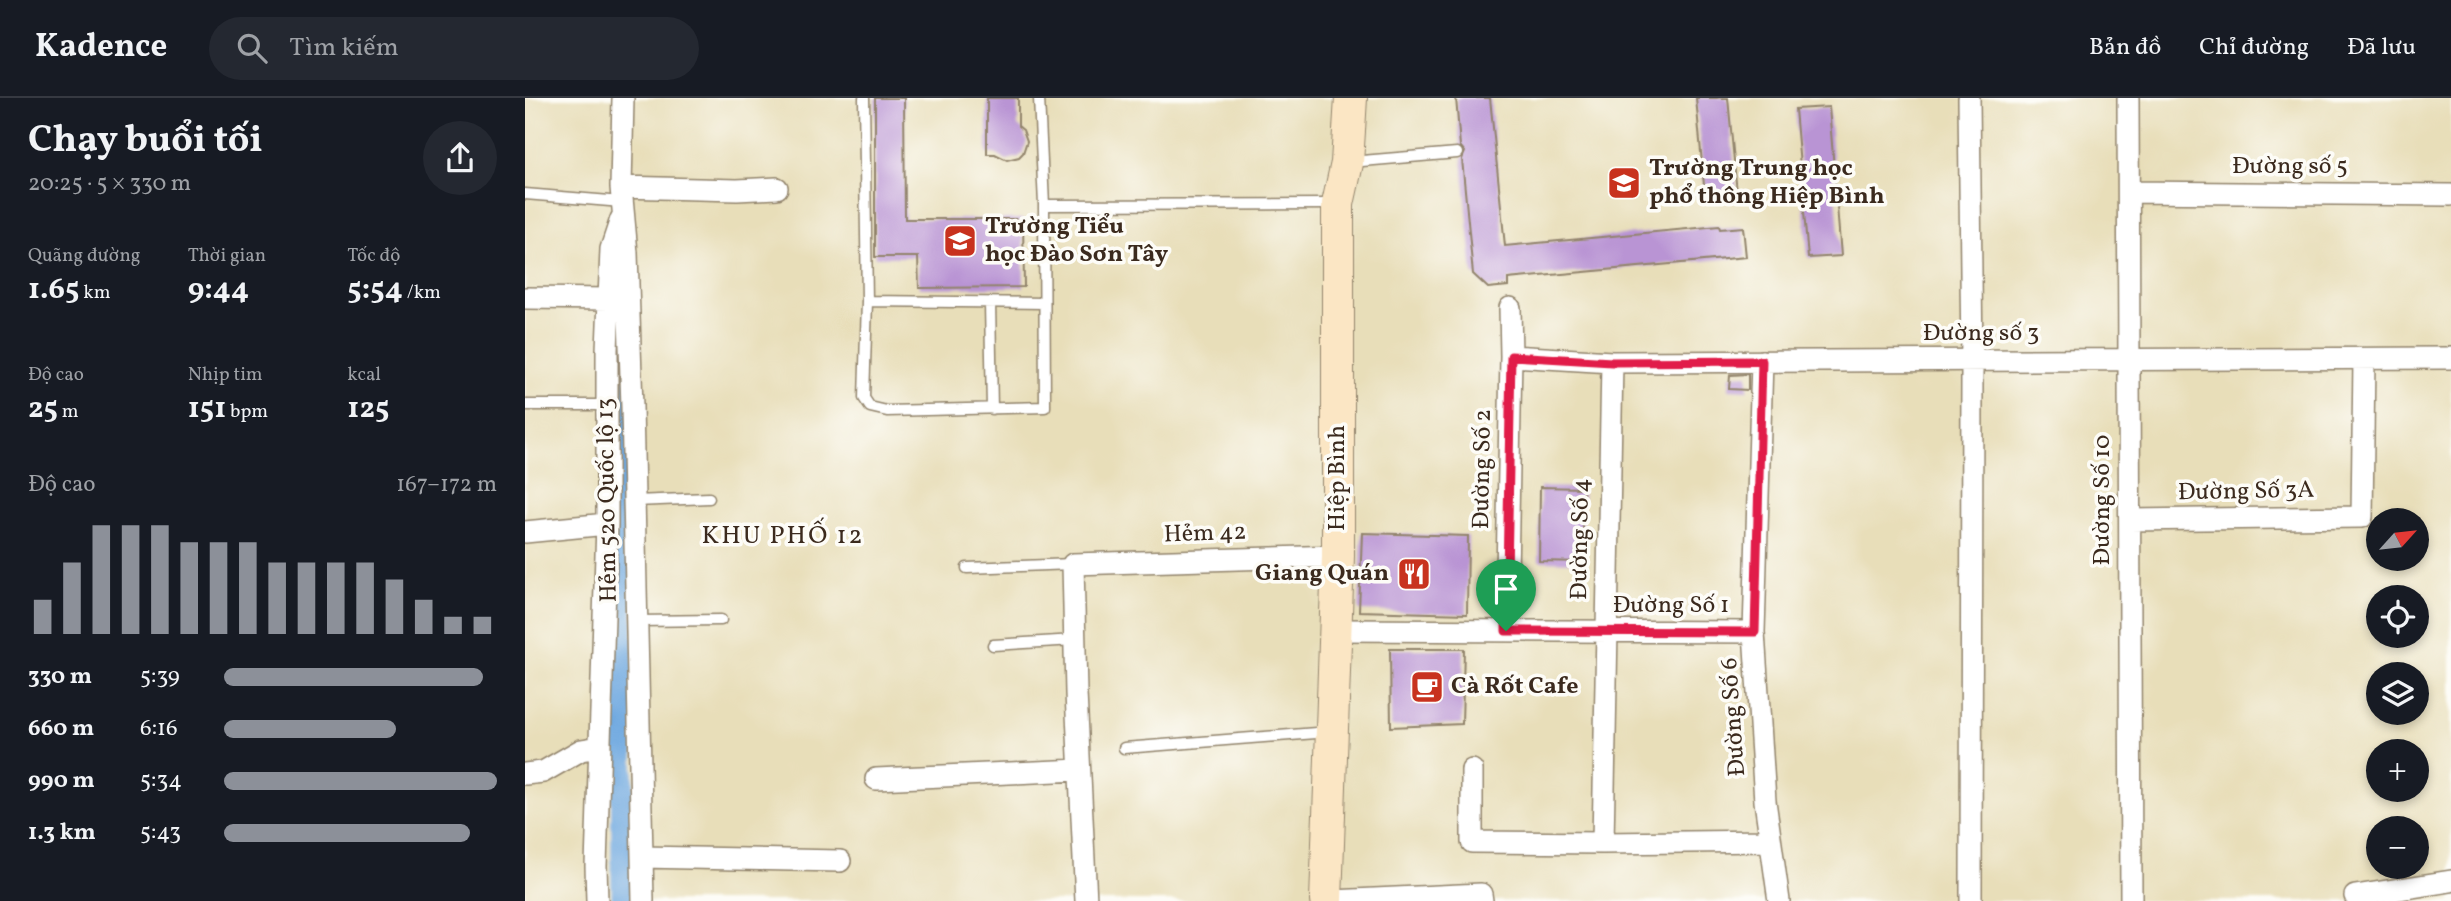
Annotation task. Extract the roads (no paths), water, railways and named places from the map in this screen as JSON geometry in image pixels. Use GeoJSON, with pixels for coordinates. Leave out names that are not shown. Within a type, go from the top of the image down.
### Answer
{"type":"FeatureCollection","features":[{"type":"Feature","properties":{"kind":"main road","name":"Hiệp Bình"},"geometry":{"type":"LineString","coordinates":[[1326,901],[1338,556],[1338,204],[1347,163],[1351,98]]}},
{"type":"Feature","properties":{"kind":"street","name":"Hẻm 520 Quốc lộ 13"},"geometry":{"type":"LineString","coordinates":[[623,98],[622,202],[627,253],[635,501],[643,901]]}},
{"type":"Feature","properties":{"kind":"street"},"geometry":{"type":"LineString","coordinates":[[1969,98],[1972,360],[1971,901]]}},
{"type":"Feature","properties":{"kind":"street","name":"Đường Số 10"},"geometry":{"type":"LineString","coordinates":[[2129,98],[2131,901]]}},
{"type":"Feature","properties":{"kind":"street"},"geometry":{"type":"LineString","coordinates":[[597,901],[607,524],[609,299],[611,248],[622,202],[777,188]]}},
{"type":"Feature","properties":{"kind":"street","name":"Đường số 5"},"geometry":{"type":"LineString","coordinates":[[2129,192],[2451,195]]}},
{"type":"Feature","properties":{"kind":"street"},"geometry":{"type":"LineString","coordinates":[[525,298],[609,299]]}},
{"type":"Feature","properties":{"kind":"street","name":"Đường Số 2"},"geometry":{"type":"LineString","coordinates":[[1506,631],[1510,308]]}},
{"type":"Feature","properties":{"kind":"street","name":"Đường số 3"},"geometry":{"type":"LineString","coordinates":[[1511,356],[1612,362],[2451,358]]}},
{"type":"Feature","properties":{"kind":"street","name":"Đường Số 3A"},"geometry":{"type":"LineString","coordinates":[[2130,520],[2363,517],[2364,359]]}},
{"type":"Feature","properties":{"kind":"street","name":"Đường Số 6"},"geometry":{"type":"LineString","coordinates":[[1762,361],[1755,632],[1770,841],[1779,901]]}},
{"type":"Feature","properties":{"kind":"street","name":"Đường Số 4"},"geometry":{"type":"LineString","coordinates":[[1603,843],[1612,362]]}},
{"type":"Feature","properties":{"kind":"street"},"geometry":{"type":"LineString","coordinates":[[525,532],[607,524]]}},
{"type":"Feature","properties":{"kind":"street","name":"Hẻm 42"},"geometry":{"type":"LineString","coordinates":[[1073,564],[1338,556]]}},
{"type":"Feature","properties":{"kind":"street"},"geometry":{"type":"LineString","coordinates":[[1073,564],[1086,901]]}},
{"type":"Feature","properties":{"kind":"street","name":"Đường Số 1"},"geometry":{"type":"LineString","coordinates":[[1336,631],[1755,632]]}},
{"type":"Feature","properties":{"kind":"street"},"geometry":{"type":"LineString","coordinates":[[525,774],[543,772],[581,750],[600,747]]}},
{"type":"Feature","properties":{"kind":"street"},"geometry":{"type":"LineString","coordinates":[[876,779],[1079,770]]}},
{"type":"Feature","properties":{"kind":"street"},"geometry":{"type":"LineString","coordinates":[[1472,770],[1472,842],[1770,841]]}},
{"type":"Feature","properties":{"kind":"street"},"geometry":{"type":"LineString","coordinates":[[642,857],[840,861]]}},
{"type":"Feature","properties":{"kind":"street"},"geometry":{"type":"LineString","coordinates":[[2355,896],[2451,881]]}},
{"type":"Feature","properties":{"kind":"street"},"geometry":{"type":"LineString","coordinates":[[1332,901],[1481,894],[1482,901]]}},
{"type":"Feature","properties":{"kind":"lane"},"geometry":{"type":"LineString","coordinates":[[864,98],[867,301],[864,398],[870,407],[887,411],[1045,407],[1044,205],[1039,98]]}},
{"type":"Feature","properties":{"kind":"lane"},"geometry":{"type":"LineString","coordinates":[[1347,163],[1457,153]]}},
{"type":"Feature","properties":{"kind":"lane"},"geometry":{"type":"LineString","coordinates":[[525,194],[622,202]]}},
{"type":"Feature","properties":{"kind":"lane"},"geometry":{"type":"LineString","coordinates":[[1044,205],[1338,204]]}},
{"type":"Feature","properties":{"kind":"lane"},"geometry":{"type":"LineString","coordinates":[[867,301],[1044,303]]}},
{"type":"Feature","properties":{"kind":"lane"},"geometry":{"type":"LineString","coordinates":[[990,303],[992,409]]}},
{"type":"Feature","properties":{"kind":"lane"},"geometry":{"type":"LineString","coordinates":[[525,405],[607,405]]}},
{"type":"Feature","properties":{"kind":"lane"},"geometry":{"type":"LineString","coordinates":[[635,501],[709,498]]}},
{"type":"Feature","properties":{"kind":"lane"},"geometry":{"type":"LineString","coordinates":[[967,568],[1073,564]]}},
{"type":"Feature","properties":{"kind":"lane"},"geometry":{"type":"LineString","coordinates":[[637,621],[722,620]]}},
{"type":"Feature","properties":{"kind":"lane"},"geometry":{"type":"LineString","coordinates":[[993,645],[1075,640]]}},
{"type":"Feature","properties":{"kind":"lane"},"geometry":{"type":"LineString","coordinates":[[1124,748],[1332,732]]}},
{"type":"Feature","properties":{"kind":"waterway"},"geometry":{"type":"LineString","coordinates":[[617,323],[623,901]]}},
{"type":"Feature","properties":{"kind":"place","name":"Trường Trung học phổ thông Hiệp Bình"},"geometry":{"type":"Point","coordinates":[1624,183]}},
{"type":"Feature","properties":{"kind":"place","name":"Trường Tiểu học Đào Sơn Tây"},"geometry":{"type":"Point","coordinates":[960,241]}},
{"type":"Feature","properties":{"kind":"place","name":"Giang Quán"},"geometry":{"type":"Point","coordinates":[1414,574]}},
{"type":"Feature","properties":{"kind":"place","name":"Cà Rốt Cafe"},"geometry":{"type":"Point","coordinates":[1427,687]}},
{"type":"Feature","properties":{"kind":"district","name":"KHU PHỐ 12"},"geometry":{"type":"Point","coordinates":[783,536]}}]}
